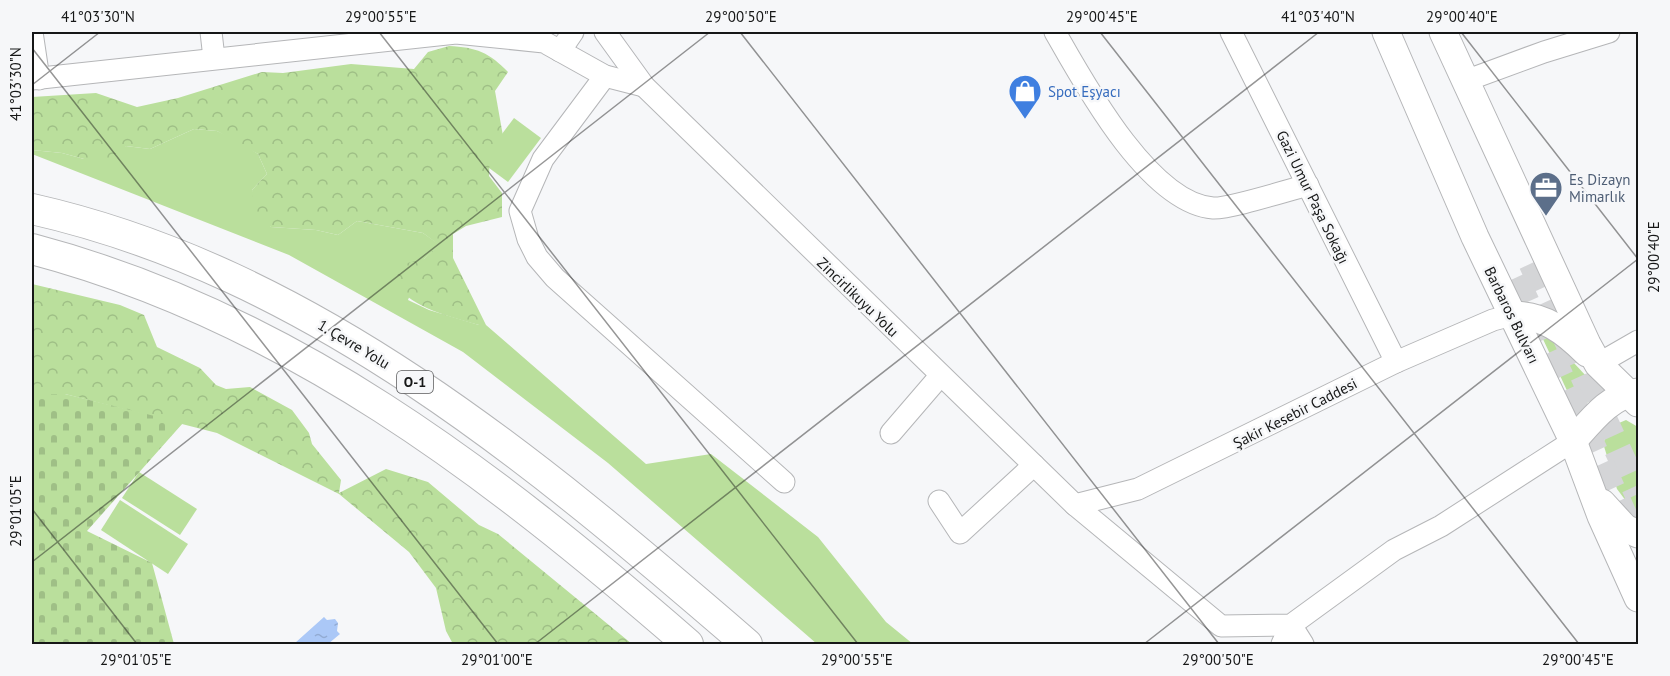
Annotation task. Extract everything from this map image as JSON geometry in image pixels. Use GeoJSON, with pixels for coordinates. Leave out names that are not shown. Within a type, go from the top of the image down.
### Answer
{"type":"FeatureCollection","features":[{"type":"Feature","properties":{"kind":"highway","name":"1. Çevre Yolu"},"geometry":{"type":"LineString","coordinates":[[32,209],[129,238],[220,272],[360,347],[506,445],[653,563],[747,645]]}},
{"type":"Feature","properties":{"kind":"highway","name":"O-1"},"geometry":{"type":"LineString","coordinates":[[32,249],[118,274],[213,313],[290,351],[346,384],[424,435],[470,469],[550,531],[688,645]]}},
{"type":"Feature","properties":{"kind":"main road","name":"Barbaros Bulvarı"},"geometry":{"type":"LineString","coordinates":[[1386,32],[1475,237],[1573,441],[1601,516],[1638,598]]}},
{"type":"Feature","properties":{"kind":"main road","name":"Barbaros Bulvarı"},"geometry":{"type":"LineString","coordinates":[[1401,32],[1524,271],[1467,127],[1425,32]]}},
{"type":"Feature","properties":{"kind":"main road"},"geometry":{"type":"LineString","coordinates":[[1443,32],[1598,364]]}},
{"type":"Feature","properties":{"kind":"main road"},"geometry":{"type":"LineString","coordinates":[[1512,315],[1537,316],[1555,325],[1573,338],[1598,364],[1635,396],[1598,414],[1573,441]]}},
{"type":"Feature","properties":{"kind":"main road"},"geometry":{"type":"LineString","coordinates":[[1593,490],[1625,528],[1638,534]]}},
{"type":"Feature","properties":{"kind":"street"},"geometry":{"type":"LineString","coordinates":[[32,32],[35,79],[456,33],[544,42],[605,76],[644,86]]}},
{"type":"Feature","properties":{"kind":"street"},"geometry":{"type":"LineString","coordinates":[[211,32],[214,58]]}},
{"type":"Feature","properties":{"kind":"street"},"geometry":{"type":"LineString","coordinates":[[560,51],[573,32]]}},
{"type":"Feature","properties":{"kind":"street","name":"Zincirlikuyu Yolu"},"geometry":{"type":"LineString","coordinates":[[605,32],[644,86],[940,376],[1075,505],[1221,626],[1236,645]]}},
{"type":"Feature","properties":{"kind":"street"},"geometry":{"type":"LineString","coordinates":[[1055,32],[1099,107],[1156,178],[1186,201],[1215,208],[1308,185]]}},
{"type":"Feature","properties":{"kind":"street","name":"Gazi Umur Paşa Sokağı"},"geometry":{"type":"LineString","coordinates":[[1231,32],[1396,362]]}},
{"type":"Feature","properties":{"kind":"street"},"geometry":{"type":"LineString","coordinates":[[1465,81],[1544,52],[1609,32]]}},
{"type":"Feature","properties":{"kind":"street"},"geometry":{"type":"LineString","coordinates":[[605,76],[543,159],[520,211],[528,239],[537,257],[555,278],[784,482]]}},
{"type":"Feature","properties":{"kind":"street","name":"Şakir Kesebir Caddesi"},"geometry":{"type":"LineString","coordinates":[[1075,505],[1138,489],[1396,362],[1493,320],[1512,315]]}},
{"type":"Feature","properties":{"kind":"street"},"geometry":{"type":"LineString","coordinates":[[1598,364],[1638,341]]}},
{"type":"Feature","properties":{"kind":"street"},"geometry":{"type":"LineString","coordinates":[[891,433],[940,376]]}},
{"type":"Feature","properties":{"kind":"street"},"geometry":{"type":"LineString","coordinates":[[1282,645],[1291,625],[1394,550],[1442,526],[1573,441]]}},
{"type":"Feature","properties":{"kind":"street"},"geometry":{"type":"LineString","coordinates":[[939,501],[960,533],[1034,465]]}},
{"type":"Feature","properties":{"kind":"street"},"geometry":{"type":"LineString","coordinates":[[1221,626],[1291,625]]}},
{"type":"Feature","properties":{"kind":"street"},"geometry":{"type":"LineString","coordinates":[[1291,625],[1303,645]]}},
{"type":"Feature","properties":{"kind":"green space"},"geometry":{"type":"Polygon","coordinates":[[[449,46],[482,52],[508,72],[495,91],[503,136],[490,154],[489,176],[502,193],[502,217],[466,226],[453,234],[453,258],[486,325],[455,318],[422,306],[393,284],[403,264],[424,259],[439,245],[423,233],[357,221],[338,235],[316,230],[271,227],[255,212],[252,190],[267,174],[258,154],[217,131],[194,129],[150,149],[126,146],[108,160],[84,159],[62,153],[32,150],[32,97],[96,93],[137,107],[178,98],[262,72],[283,73],[351,64],[414,69],[428,52],[449,46]]]}},
{"type":"Feature","properties":{"kind":"green space"},"geometry":{"type":"Polygon","coordinates":[[[514,118],[541,138],[508,182],[481,162],[514,118]]]}},
{"type":"Feature","properties":{"kind":"green space"},"geometry":{"type":"Polygon","coordinates":[[[194,129],[217,131],[239,141],[258,154],[267,174],[252,190],[271,227],[316,230],[338,235],[357,221],[423,233],[440,245],[424,259],[408,300],[429,310],[486,325],[646,464],[711,454],[818,537],[886,622],[913,644],[817,644],[608,463],[463,352],[289,255],[32,154],[32,150],[62,153],[84,159],[126,146],[150,149],[194,129]]]}},
{"type":"Feature","properties":{"kind":"green space"},"geometry":{"type":"Polygon","coordinates":[[[32,284],[120,305],[144,315],[157,347],[200,368],[216,385],[226,389],[250,387],[292,410],[309,433],[312,444],[341,480],[339,493],[386,469],[428,482],[479,525],[498,534],[632,644],[453,644],[446,631],[436,588],[409,552],[339,494],[217,433],[65,394],[32,394],[32,284]]]}},
{"type":"Feature","properties":{"kind":"green space"},"geometry":{"type":"Polygon","coordinates":[[[1547,334],[1600,391],[1577,412],[1542,337],[1547,334]]]}},
{"type":"Feature","properties":{"kind":"green space"},"geometry":{"type":"Polygon","coordinates":[[[32,394],[65,394],[183,423],[87,531],[152,563],[174,644],[32,644],[32,394]]]}},
{"type":"Feature","properties":{"kind":"green space"},"geometry":{"type":"Polygon","coordinates":[[[1626,420],[1638,427],[1638,517],[1617,489],[1603,443],[1612,426],[1626,420]]]}},
{"type":"Feature","properties":{"kind":"green space"},"geometry":{"type":"Polygon","coordinates":[[[139,472],[197,509],[180,535],[122,498],[139,472]]]}},
{"type":"Feature","properties":{"kind":"green space"},"geometry":{"type":"Polygon","coordinates":[[[120,500],[188,544],[168,574],[101,530],[120,500]]]}},
{"type":"Feature","properties":{"kind":"water"},"geometry":{"type":"Polygon","coordinates":[[[324,617],[327,620],[335,619],[338,623],[337,631],[340,634],[328,644],[295,643],[324,617]]]}},
{"type":"Feature","properties":{"kind":"tunnel"},"geometry":{"type":"LineString","coordinates":[[1532,263],[1638,494]]}},
{"type":"Feature","properties":{"kind":"tunnel"},"geometry":{"type":"LineString","coordinates":[[1515,278],[1632,533]]}},
{"type":"Feature","properties":{"kind":"place","name":"Spot Eşyacı"},"geometry":{"type":"Point","coordinates":[1025,120]}},
{"type":"Feature","properties":{"kind":"place","name":"Es Dizayn Mimarlık"},"geometry":{"type":"Point","coordinates":[1546,217]}}]}
